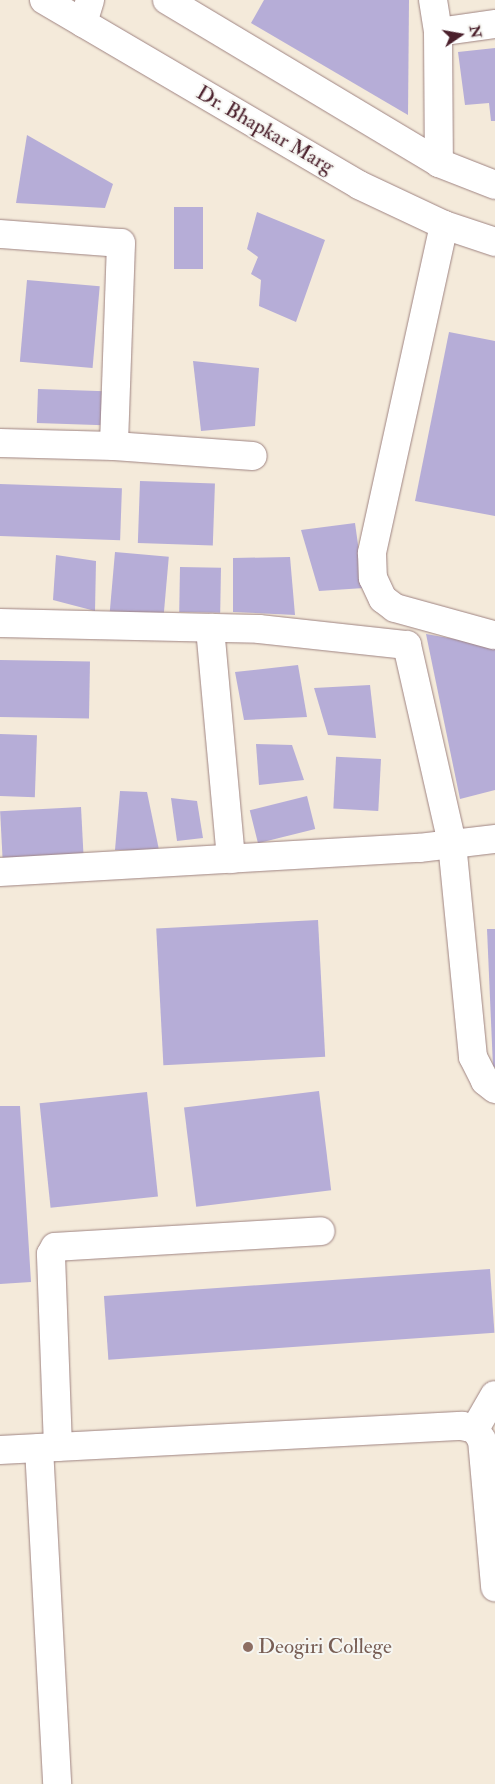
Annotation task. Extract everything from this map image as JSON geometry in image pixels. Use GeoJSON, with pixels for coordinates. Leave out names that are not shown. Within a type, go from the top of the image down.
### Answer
{"type":"FeatureCollection","features":[{"type":"Feature","properties":{"kind":"street","name":"Dr. Bhapkar Marg"},"geometry":{"type":"LineString","coordinates":[[44,0],[86,11],[359,185],[444,225],[495,242]]}},
{"type":"Feature","properties":{"kind":"street"},"geometry":{"type":"LineString","coordinates":[[167,0],[440,163],[495,185]]}},
{"type":"Feature","properties":{"kind":"street"},"geometry":{"type":"LineString","coordinates":[[434,0],[438,32],[440,163]]}},
{"type":"Feature","properties":{"kind":"street"},"geometry":{"type":"LineString","coordinates":[[438,32],[495,24]]}},
{"type":"Feature","properties":{"kind":"street"},"geometry":{"type":"LineString","coordinates":[[444,225],[372,554],[373,578],[383,599],[395,608],[493,635]]}},
{"type":"Feature","properties":{"kind":"street"},"geometry":{"type":"LineString","coordinates":[[0,234],[121,242],[114,446]]}},
{"type":"Feature","properties":{"kind":"street"},"geometry":{"type":"LineString","coordinates":[[0,443],[114,446],[253,456]]}},
{"type":"Feature","properties":{"kind":"street"},"geometry":{"type":"LineString","coordinates":[[0,623],[259,629],[407,645],[452,843],[473,1057],[485,1081],[495,1089]]}},
{"type":"Feature","properties":{"kind":"street"},"geometry":{"type":"LineString","coordinates":[[210,628],[231,859]]}},
{"type":"Feature","properties":{"kind":"street"},"geometry":{"type":"LineString","coordinates":[[0,872],[419,848],[495,839]]}},
{"type":"Feature","properties":{"kind":"street"},"geometry":{"type":"LineString","coordinates":[[57,1784],[49,1448],[51,1254],[56,1247],[321,1231]]}},
{"type":"Feature","properties":{"kind":"street"},"geometry":{"type":"LineString","coordinates":[[475,1429],[495,1395]]}},
{"type":"Feature","properties":{"kind":"street"},"geometry":{"type":"LineString","coordinates":[[0,1450],[462,1426],[475,1429],[482,1440],[495,1587]]}},
{"type":"Feature","properties":{"kind":"building"},"geometry":{"type":"Polygon","coordinates":[[[264,0],[409,0],[408,115],[251,23],[264,0]]]}},
{"type":"Feature","properties":{"kind":"building"},"geometry":{"type":"Polygon","coordinates":[[[495,48],[495,121],[491,121],[489,103],[465,105],[458,52],[495,48]]]}},
{"type":"Feature","properties":{"kind":"building"},"geometry":{"type":"Polygon","coordinates":[[[27,135],[113,184],[105,208],[16,203],[27,135]]]}},
{"type":"Feature","properties":{"kind":"building"},"geometry":{"type":"Polygon","coordinates":[[[174,207],[203,207],[203,269],[174,269],[174,207]]]}},
{"type":"Feature","properties":{"kind":"building"},"geometry":{"type":"Polygon","coordinates":[[[257,212],[325,240],[296,322],[259,306],[261,280],[251,274],[258,257],[247,249],[257,212]]]}},
{"type":"Feature","properties":{"kind":"building"},"geometry":{"type":"Polygon","coordinates":[[[27,280],[100,286],[93,368],[20,362],[27,280]]]}},
{"type":"Feature","properties":{"kind":"building"},"geometry":{"type":"Polygon","coordinates":[[[449,332],[495,341],[495,516],[415,501],[449,332]]]}},
{"type":"Feature","properties":{"kind":"building"},"geometry":{"type":"Polygon","coordinates":[[[193,361],[259,368],[255,426],[201,431],[193,361]]]}},
{"type":"Feature","properties":{"kind":"building"},"geometry":{"type":"Polygon","coordinates":[[[38,389],[105,391],[104,425],[37,423],[38,389]]]}},
{"type":"Feature","properties":{"kind":"building"},"geometry":{"type":"Polygon","coordinates":[[[140,481],[215,484],[213,546],[138,543],[140,481]]]}},
{"type":"Feature","properties":{"kind":"building"},"geometry":{"type":"Polygon","coordinates":[[[0,484],[122,488],[120,540],[0,536],[0,484]]]}},
{"type":"Feature","properties":{"kind":"building"},"geometry":{"type":"Polygon","coordinates":[[[355,523],[364,588],[319,591],[301,530],[355,523]]]}},
{"type":"Feature","properties":{"kind":"building"},"geometry":{"type":"Polygon","coordinates":[[[115,552],[169,557],[164,616],[110,612],[115,552]]]}},
{"type":"Feature","properties":{"kind":"building"},"geometry":{"type":"Polygon","coordinates":[[[56,555],[96,561],[95,611],[53,600],[56,555]]]}},
{"type":"Feature","properties":{"kind":"building"},"geometry":{"type":"Polygon","coordinates":[[[290,557],[295,615],[233,612],[233,558],[290,557]]]}},
{"type":"Feature","properties":{"kind":"building"},"geometry":{"type":"Polygon","coordinates":[[[180,567],[221,568],[220,613],[179,612],[180,567]]]}},
{"type":"Feature","properties":{"kind":"building"},"geometry":{"type":"Polygon","coordinates":[[[426,634],[495,646],[495,790],[460,799],[426,634]]]}},
{"type":"Feature","properties":{"kind":"building"},"geometry":{"type":"Polygon","coordinates":[[[0,660],[90,662],[89,719],[0,717],[0,660]]]}},
{"type":"Feature","properties":{"kind":"building"},"geometry":{"type":"Polygon","coordinates":[[[298,665],[307,717],[244,720],[235,672],[298,665]]]}},
{"type":"Feature","properties":{"kind":"building"},"geometry":{"type":"Polygon","coordinates":[[[370,685],[376,738],[328,735],[314,688],[370,685]]]}},
{"type":"Feature","properties":{"kind":"building"},"geometry":{"type":"Polygon","coordinates":[[[0,734],[37,735],[35,797],[0,796],[0,734]]]}},
{"type":"Feature","properties":{"kind":"building"},"geometry":{"type":"Polygon","coordinates":[[[256,744],[292,745],[304,780],[259,785],[256,744]]]}},
{"type":"Feature","properties":{"kind":"building"},"geometry":{"type":"Polygon","coordinates":[[[336,757],[381,759],[378,811],[333,809],[336,757]]]}},
{"type":"Feature","properties":{"kind":"building"},"geometry":{"type":"Polygon","coordinates":[[[120,791],[147,792],[159,850],[115,850],[120,791]]]}},
{"type":"Feature","properties":{"kind":"building"},"geometry":{"type":"Polygon","coordinates":[[[307,796],[315,829],[258,843],[250,810],[307,796]]]}},
{"type":"Feature","properties":{"kind":"building"},"geometry":{"type":"Polygon","coordinates":[[[171,798],[197,801],[203,838],[177,841],[171,798]]]}},
{"type":"Feature","properties":{"kind":"building"},"geometry":{"type":"Polygon","coordinates":[[[81,807],[84,862],[3,866],[0,811],[81,807]]]}},
{"type":"Feature","properties":{"kind":"building"},"geometry":{"type":"Polygon","coordinates":[[[318,920],[325,1057],[163,1065],[156,928],[318,920]]]}},
{"type":"Feature","properties":{"kind":"building"},"geometry":{"type":"Polygon","coordinates":[[[487,929],[495,929],[495,1067],[493,1067],[487,929]]]}},
{"type":"Feature","properties":{"kind":"building"},"geometry":{"type":"Polygon","coordinates":[[[319,1091],[331,1190],[196,1207],[184,1108],[319,1091]]]}},
{"type":"Feature","properties":{"kind":"building"},"geometry":{"type":"Polygon","coordinates":[[[147,1092],[158,1196],[51,1208],[40,1103],[147,1092]]]}},
{"type":"Feature","properties":{"kind":"building"},"geometry":{"type":"Polygon","coordinates":[[[0,1106],[20,1106],[31,1282],[0,1284],[0,1106]]]}},
{"type":"Feature","properties":{"kind":"building"},"geometry":{"type":"Polygon","coordinates":[[[490,1269],[494,1333],[108,1360],[104,1296],[490,1269]]]}},
{"type":"Feature","properties":{"kind":"place","name":"Deogiri College"},"geometry":{"type":"Point","coordinates":[248,1647]}}]}
